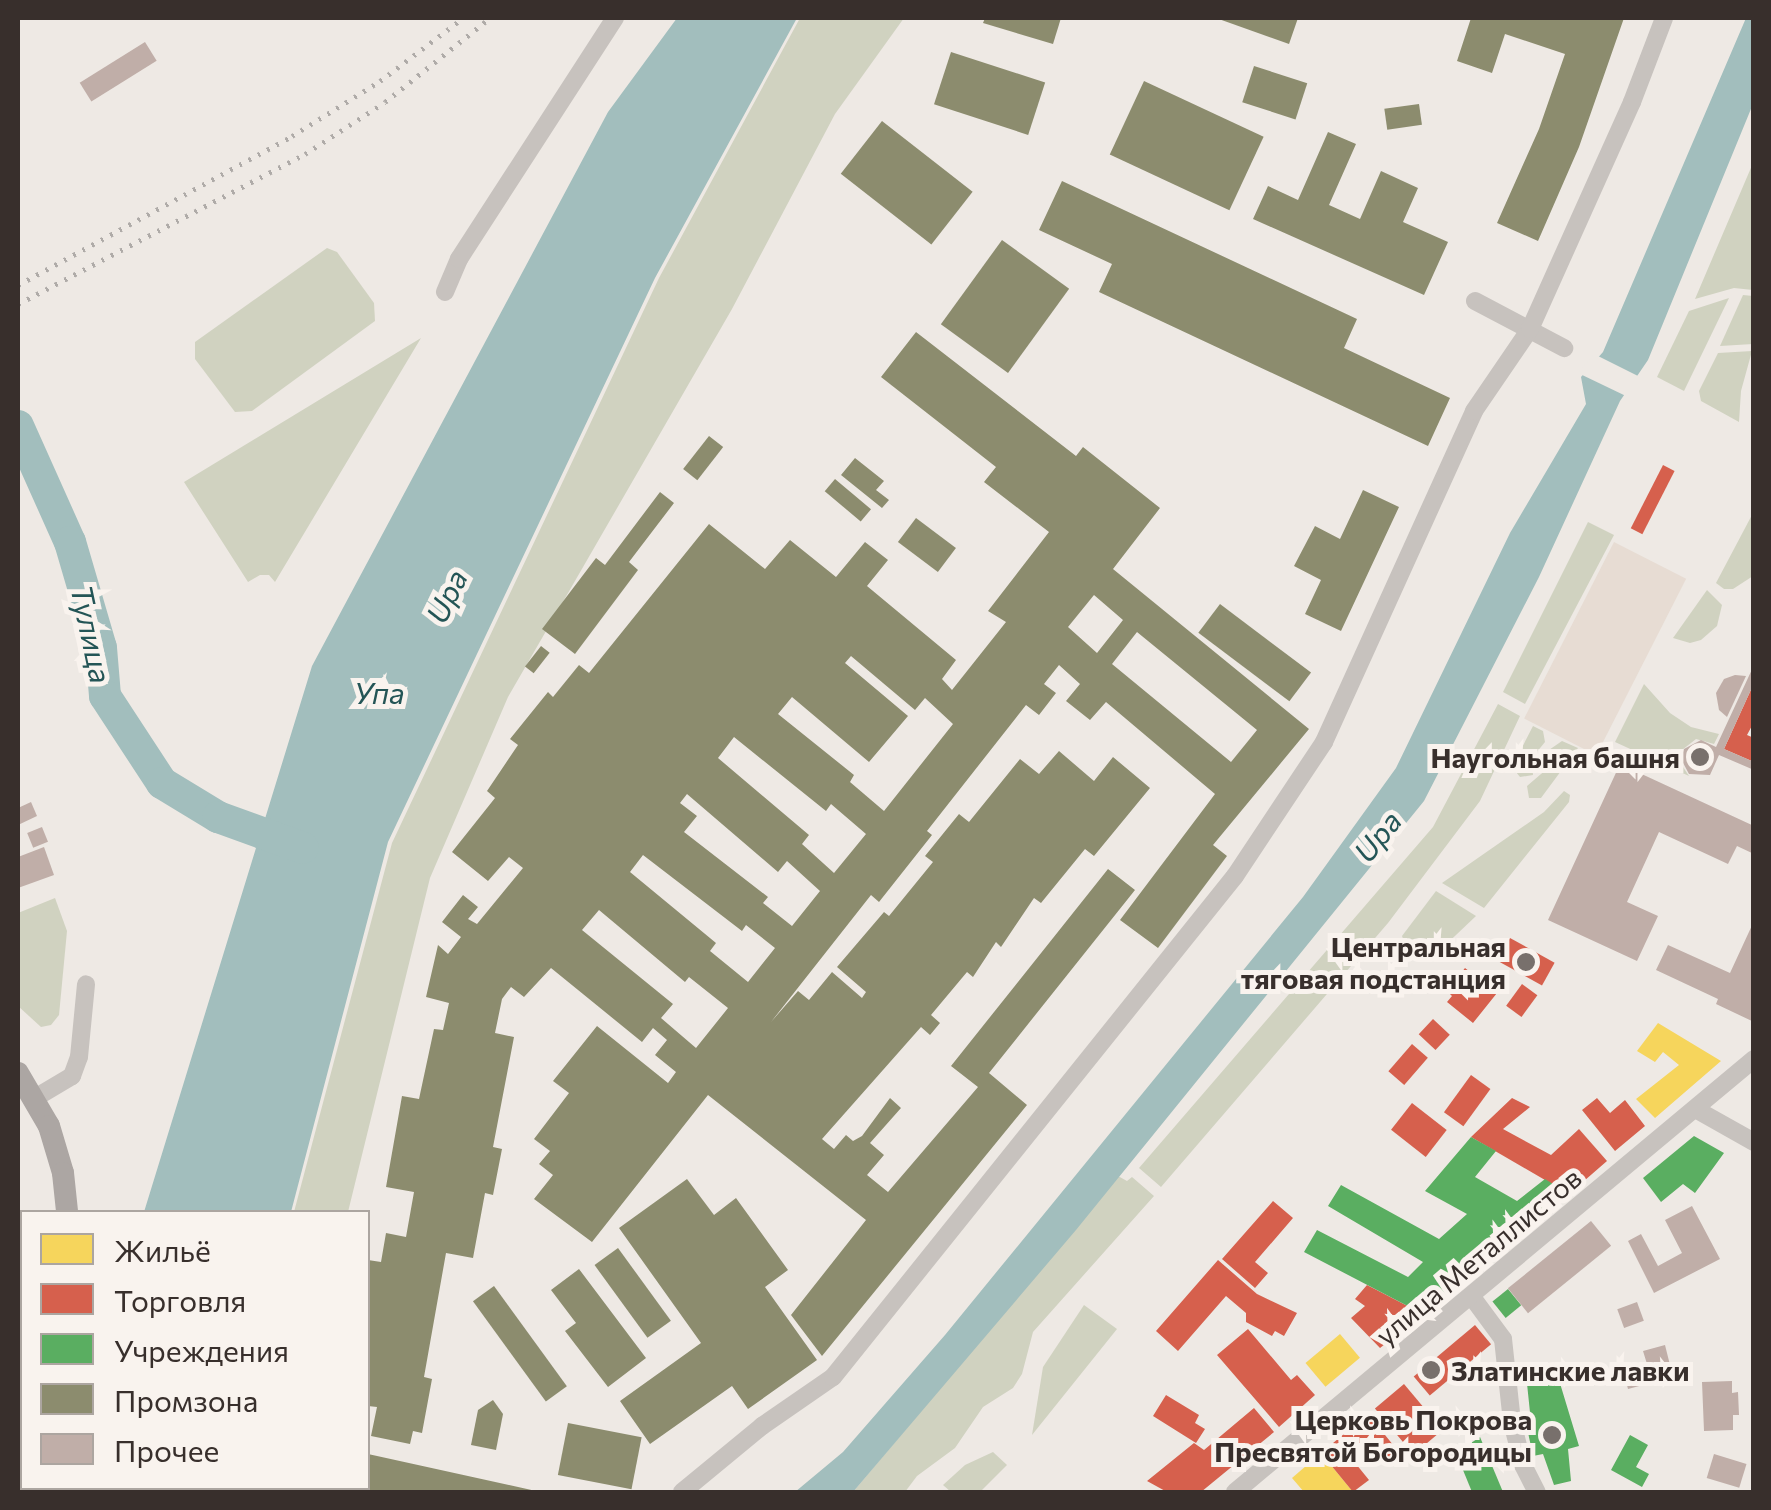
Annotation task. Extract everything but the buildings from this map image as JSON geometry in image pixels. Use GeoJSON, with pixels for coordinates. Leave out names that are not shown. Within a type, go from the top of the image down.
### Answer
{"type":"FeatureCollection","features":[{"type":"Feature","properties":{"kind":"main road"},"geometry":{"type":"LineString","coordinates":[[18,1073],[35,1098],[63,1174],[67,1210]]}},
{"type":"Feature","properties":{"kind":"street"},"geometry":{"type":"LineString","coordinates":[[445,292],[458,259],[615,18]]}},
{"type":"Feature","properties":{"kind":"street"},"geometry":{"type":"LineString","coordinates":[[682,1492],[762,1426],[832,1377],[1235,876],[1324,742],[1474,412],[1530,328],[1632,102],[1664,18]]}},
{"type":"Feature","properties":{"kind":"street"},"geometry":{"type":"LineString","coordinates":[[1475,301],[1564,348]]}},
{"type":"Feature","properties":{"kind":"street"},"geometry":{"type":"LineString","coordinates":[[35,1098],[72,1076],[79,1058],[86,984]]}},
{"type":"Feature","properties":{"kind":"street","name":"улица Металлистов"},"geometry":{"type":"LineString","coordinates":[[1235,1492],[1698,1110],[1754,1059]]}},
{"type":"Feature","properties":{"kind":"street"},"geometry":{"type":"LineString","coordinates":[[1698,1110],[1754,1142]]}},
{"type":"Feature","properties":{"kind":"street"},"geometry":{"type":"LineString","coordinates":[[1472,1297],[1503,1339],[1512,1422],[1523,1464],[1537,1492]]}},
{"type":"Feature","properties":{"kind":"green space"},"geometry":{"type":"Polygon","coordinates":[[[800,18],[904,18],[835,114],[732,309],[508,697],[430,878],[348,1210],[295,1210],[392,843],[659,278],[800,18]]]}},
{"type":"Feature","properties":{"kind":"green space"},"geometry":{"type":"Polygon","coordinates":[[[1753,163],[1753,290],[1734,288],[1695,299],[1753,163]]]}},
{"type":"Feature","properties":{"kind":"green space"},"geometry":{"type":"Polygon","coordinates":[[[327,248],[337,252],[374,303],[375,321],[252,411],[235,412],[195,359],[195,342],[327,248]]]}},
{"type":"Feature","properties":{"kind":"green space"},"geometry":{"type":"Polygon","coordinates":[[[1743,295],[1753,296],[1753,344],[1720,346],[1743,295]]]}},
{"type":"Feature","properties":{"kind":"green space"},"geometry":{"type":"Polygon","coordinates":[[[1729,298],[1684,391],[1657,377],[1689,311],[1729,298]]]}},
{"type":"Feature","properties":{"kind":"green space"},"geometry":{"type":"Polygon","coordinates":[[[421,338],[275,582],[269,575],[260,575],[248,582],[184,482],[421,338]]]}},
{"type":"Feature","properties":{"kind":"green space"},"geometry":{"type":"Polygon","coordinates":[[[1752,351],[1741,391],[1739,422],[1701,401],[1699,391],[1718,353],[1752,351]]]}},
{"type":"Feature","properties":{"kind":"green space"},"geometry":{"type":"Polygon","coordinates":[[[1753,513],[1753,576],[1733,589],[1724,589],[1716,583],[1753,513]]]}},
{"type":"Feature","properties":{"kind":"green space"},"geometry":{"type":"Polygon","coordinates":[[[1588,522],[1614,535],[1525,704],[1503,692],[1588,522]]]}},
{"type":"Feature","properties":{"kind":"green space"},"geometry":{"type":"Polygon","coordinates":[[[1707,590],[1722,605],[1717,626],[1701,640],[1690,643],[1673,638],[1707,590]]]}},
{"type":"Feature","properties":{"kind":"green space"},"geometry":{"type":"Polygon","coordinates":[[[1644,684],[1670,713],[1691,727],[1719,734],[1714,744],[1696,739],[1682,750],[1681,764],[1689,776],[1615,742],[1644,684]]]}},
{"type":"Feature","properties":{"kind":"green space"},"geometry":{"type":"Polygon","coordinates":[[[1498,704],[1520,716],[1480,801],[1388,923],[1161,1187],[1139,1168],[1433,827],[1498,704]]]}},
{"type":"Feature","properties":{"kind":"green space"},"geometry":{"type":"Polygon","coordinates":[[[1533,726],[1543,731],[1545,742],[1532,758],[1533,775],[1520,777],[1512,767],[1533,726]]]}},
{"type":"Feature","properties":{"kind":"green space"},"geometry":{"type":"Polygon","coordinates":[[[1562,741],[1578,748],[1541,798],[1529,798],[1527,786],[1548,768],[1546,752],[1562,741]]]}},
{"type":"Feature","properties":{"kind":"green space"},"geometry":{"type":"Polygon","coordinates":[[[1564,791],[1570,795],[1569,802],[1484,908],[1442,883],[1544,812],[1564,791]]]}},
{"type":"Feature","properties":{"kind":"green space"},"geometry":{"type":"Polygon","coordinates":[[[1436,891],[1476,916],[1436,954],[1422,959],[1410,957],[1402,936],[1436,891]]]}},
{"type":"Feature","properties":{"kind":"green space"},"geometry":{"type":"Polygon","coordinates":[[[55,898],[67,931],[59,1015],[51,1025],[41,1027],[18,1006],[18,913],[55,898]]]}},
{"type":"Feature","properties":{"kind":"green space"},"geometry":{"type":"Polygon","coordinates":[[[1118,1176],[1127,1181],[1132,1177],[1154,1196],[1033,1332],[1022,1374],[1013,1388],[983,1407],[955,1448],[917,1476],[905,1492],[853,1492],[1118,1176]]]}},
{"type":"Feature","properties":{"kind":"green space"},"geometry":{"type":"Polygon","coordinates":[[[1084,1305],[1117,1329],[1032,1435],[1043,1367],[1084,1305]]]}},
{"type":"Feature","properties":{"kind":"green space"},"geometry":{"type":"Polygon","coordinates":[[[993,1452],[1007,1465],[980,1492],[951,1492],[943,1485],[965,1465],[993,1452]]]}},
{"type":"Feature","properties":{"kind":"shaded area"},"geometry":{"type":"Polygon","coordinates":[[[1614,542],[1686,579],[1596,755],[1524,718],[1614,542]]]}},
{"type":"Feature","properties":{"kind":"water","name":"Упа"},"geometry":{"type":"Polygon","coordinates":[[[677,18],[797,18],[655,278],[388,842],[292,1210],[145,1210],[312,666],[608,112],[677,18]]]}},
{"type":"Feature","properties":{"kind":"water","name":"Upa"},"geometry":{"type":"Polygon","coordinates":[[[1746,18],[1753,18],[1753,104],[1648,360],[1620,401],[1539,577],[1424,801],[1076,1230],[853,1492],[795,1492],[843,1452],[945,1335],[1303,897],[1396,768],[1510,533],[1586,404],[1581,377],[1603,352],[1746,18]]]}},
{"type":"Feature","properties":{"kind":"water"},"geometry":{"type":"Polygon","coordinates":[[[83,1490],[220,1490],[220,1492],[83,1490]]]}},
{"type":"Feature","properties":{"kind":"pier"},"geometry":{"type":"Polygon","coordinates":[[[1594,354],[1640,377],[1628,397],[1578,373],[1594,354]]]}},
{"type":"Feature","properties":{"kind":"waterway","name":"Тулица"},"geometry":{"type":"LineString","coordinates":[[18,426],[70,542],[101,648],[105,696],[162,783],[218,817],[303,848]]}},
{"type":"Feature","properties":{"kind":"railway"},"geometry":{"type":"LineString","coordinates":[[18,285],[292,136],[380,81],[463,18]]}},
{"type":"Feature","properties":{"kind":"railway"},"geometry":{"type":"LineString","coordinates":[[18,304],[305,154],[385,102],[490,18]]}},
{"type":"Feature","properties":{"kind":"place","name":"Наугольная башня"},"geometry":{"type":"Point","coordinates":[1700,757]}},
{"type":"Feature","properties":{"kind":"place","name":"Центральная тяговая подстанция"},"geometry":{"type":"Point","coordinates":[1526,962]}},
{"type":"Feature","properties":{"kind":"place","name":"Златинские лавки"},"geometry":{"type":"Point","coordinates":[1431,1370]}},
{"type":"Feature","properties":{"kind":"place","name":"Церковь Покрова Пресвятой Богородицы"},"geometry":{"type":"Point","coordinates":[1552,1435]}}]}
